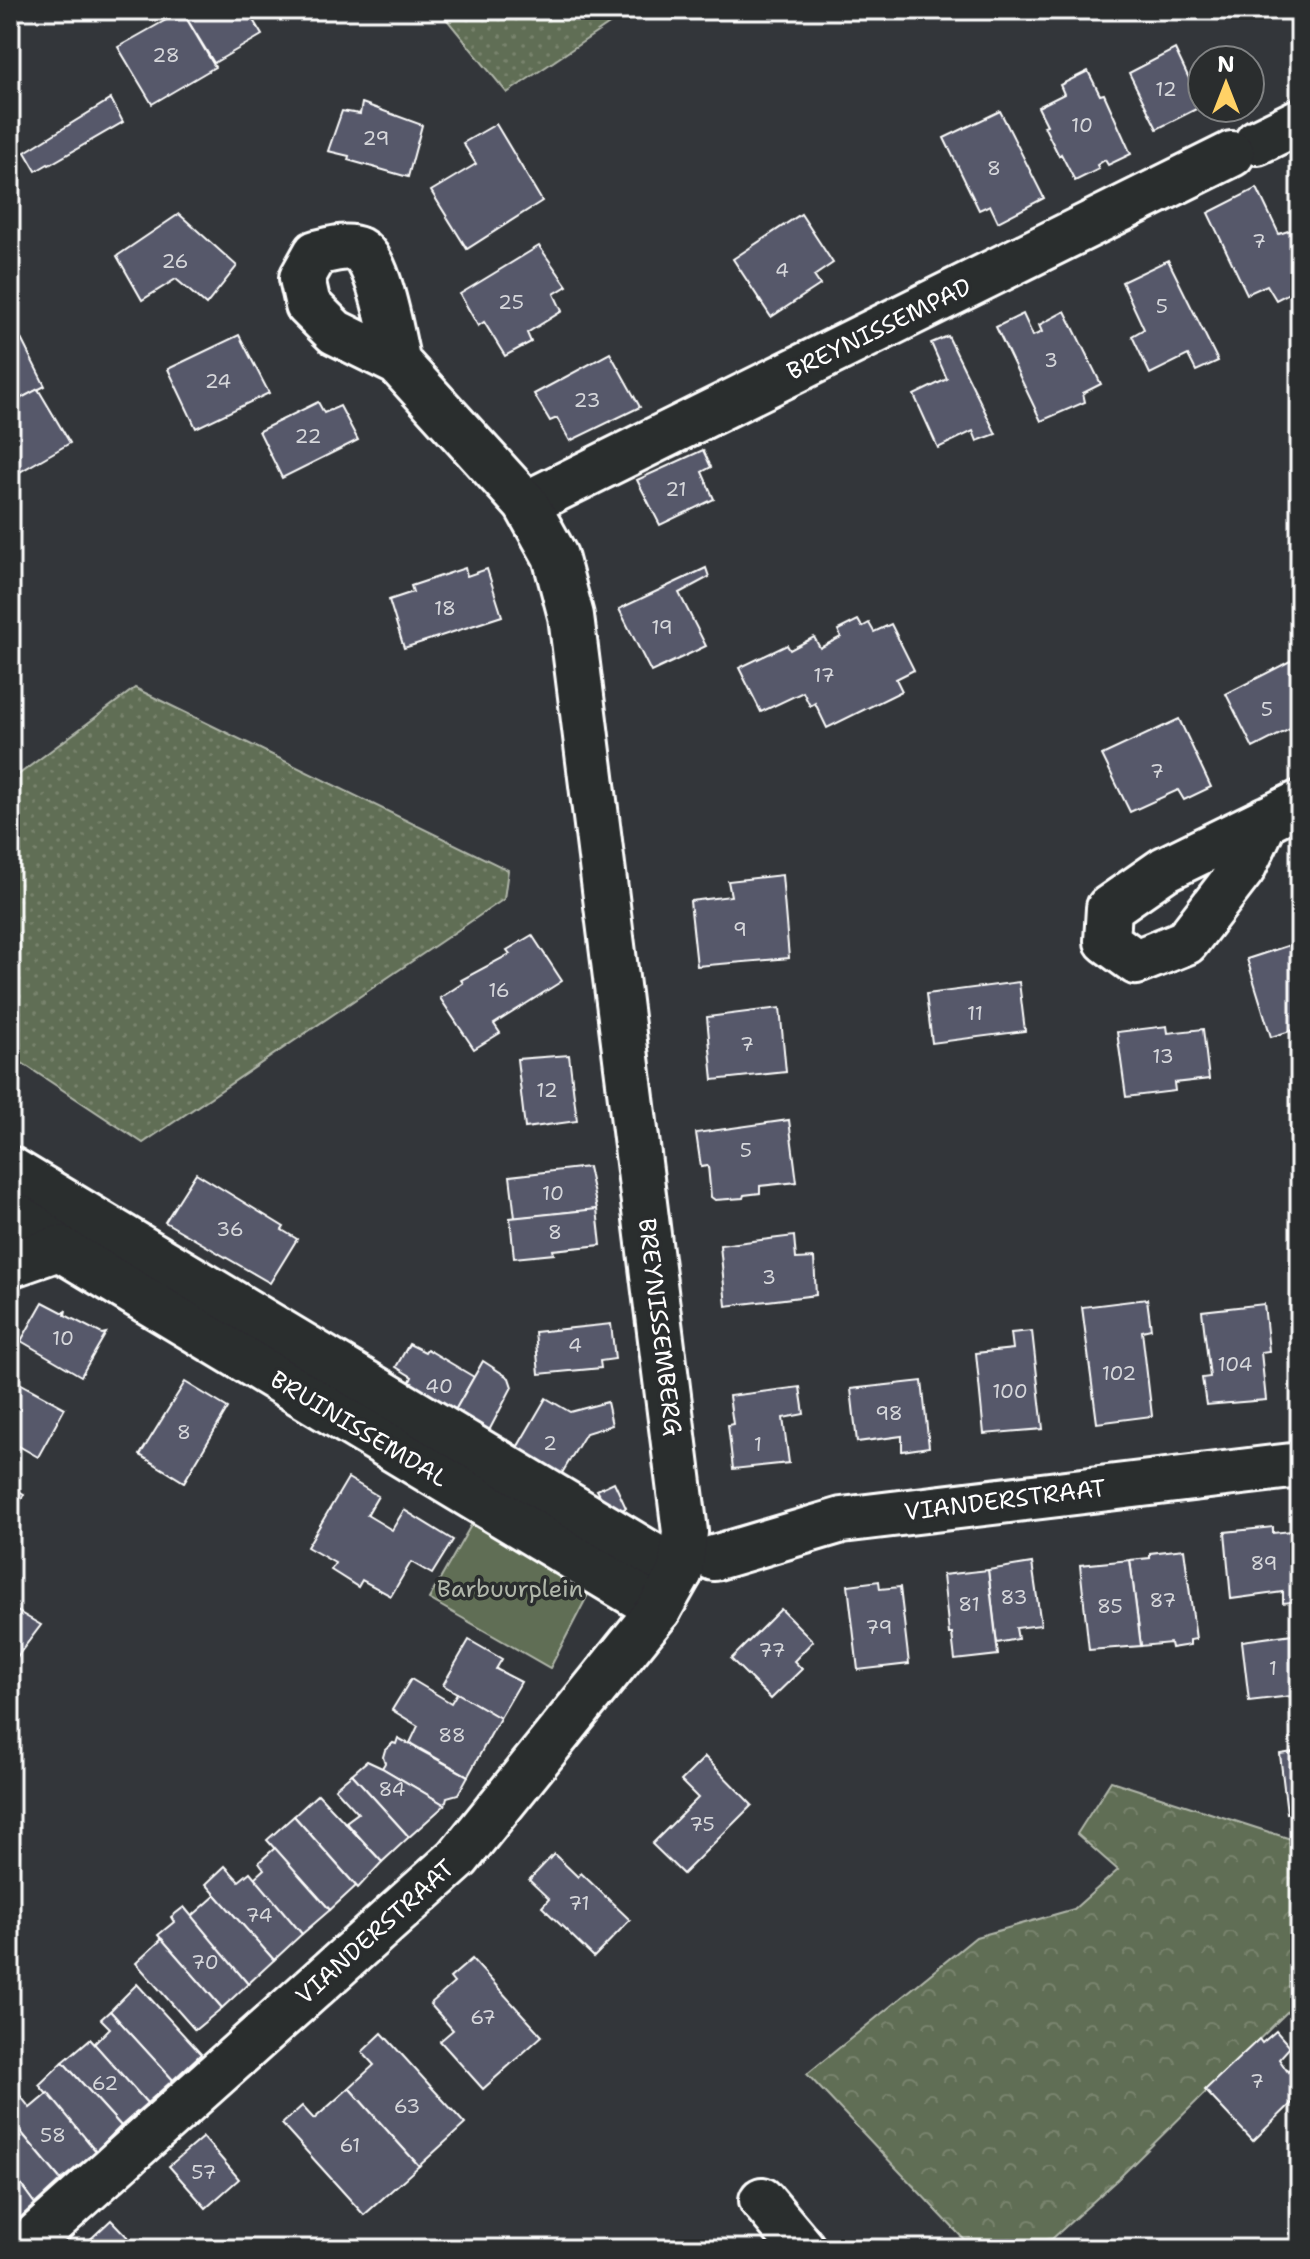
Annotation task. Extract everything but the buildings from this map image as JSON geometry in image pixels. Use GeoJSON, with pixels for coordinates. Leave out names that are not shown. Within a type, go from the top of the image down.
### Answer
{"type":"FeatureCollection","features":[{"type":"Feature","properties":{"kind":"street","name":"BREYNISSEMPAD"},"geometry":{"type":"LineString","coordinates":[[526,504],[1300,121]]}},
{"type":"Feature","properties":{"kind":"street","name":"BREYNISSEMBERG"},"geometry":{"type":"LineString","coordinates":[[398,363],[526,504],[555,556],[571,616],[685,1532],[684,1580]]}},
{"type":"Feature","properties":{"kind":"street"},"geometry":{"type":"LineString","coordinates":[[10,1169],[684,1580]]}},
{"type":"Feature","properties":{"kind":"street","name":"BRUINISSEMDAL"},"geometry":{"type":"LineString","coordinates":[[10,1212],[59,1248],[684,1580]]}},
{"type":"Feature","properties":{"kind":"street"},"geometry":{"type":"LineString","coordinates":[[10,1265],[59,1248]]}},
{"type":"Feature","properties":{"kind":"street","name":"VIANDERSTRAAT"},"geometry":{"type":"LineString","coordinates":[[22,2249],[458,1858],[684,1580],[842,1520],[1300,1465]]}},
{"type":"Feature","properties":{"kind":"street"},"geometry":{"type":"LineString","coordinates":[[762,2200],[803,2249]]}},
{"type":"Feature","properties":{"kind":"green space"},"geometry":{"type":"Polygon","coordinates":[[[439,10],[630,10],[507,93],[439,10]]]}},
{"type":"Feature","properties":{"kind":"green space"},"geometry":{"type":"Polygon","coordinates":[[[135,688],[508,870],[504,899],[143,1143],[10,1055],[10,781],[135,688]]]}},
{"type":"Feature","properties":{"kind":"green space","name":"Barbuurplein"},"geometry":{"type":"Polygon","coordinates":[[[478,1513],[594,1583],[550,1668],[429,1599],[478,1513]]]}},
{"type":"Feature","properties":{"kind":"green space"},"geometry":{"type":"Polygon","coordinates":[[[1111,1781],[1300,1842],[1300,1999],[1119,2178],[1041,2249],[973,2249],[807,2074],[976,1937],[1074,1909],[1118,1870],[1077,1834],[1111,1781]]]}}]}
